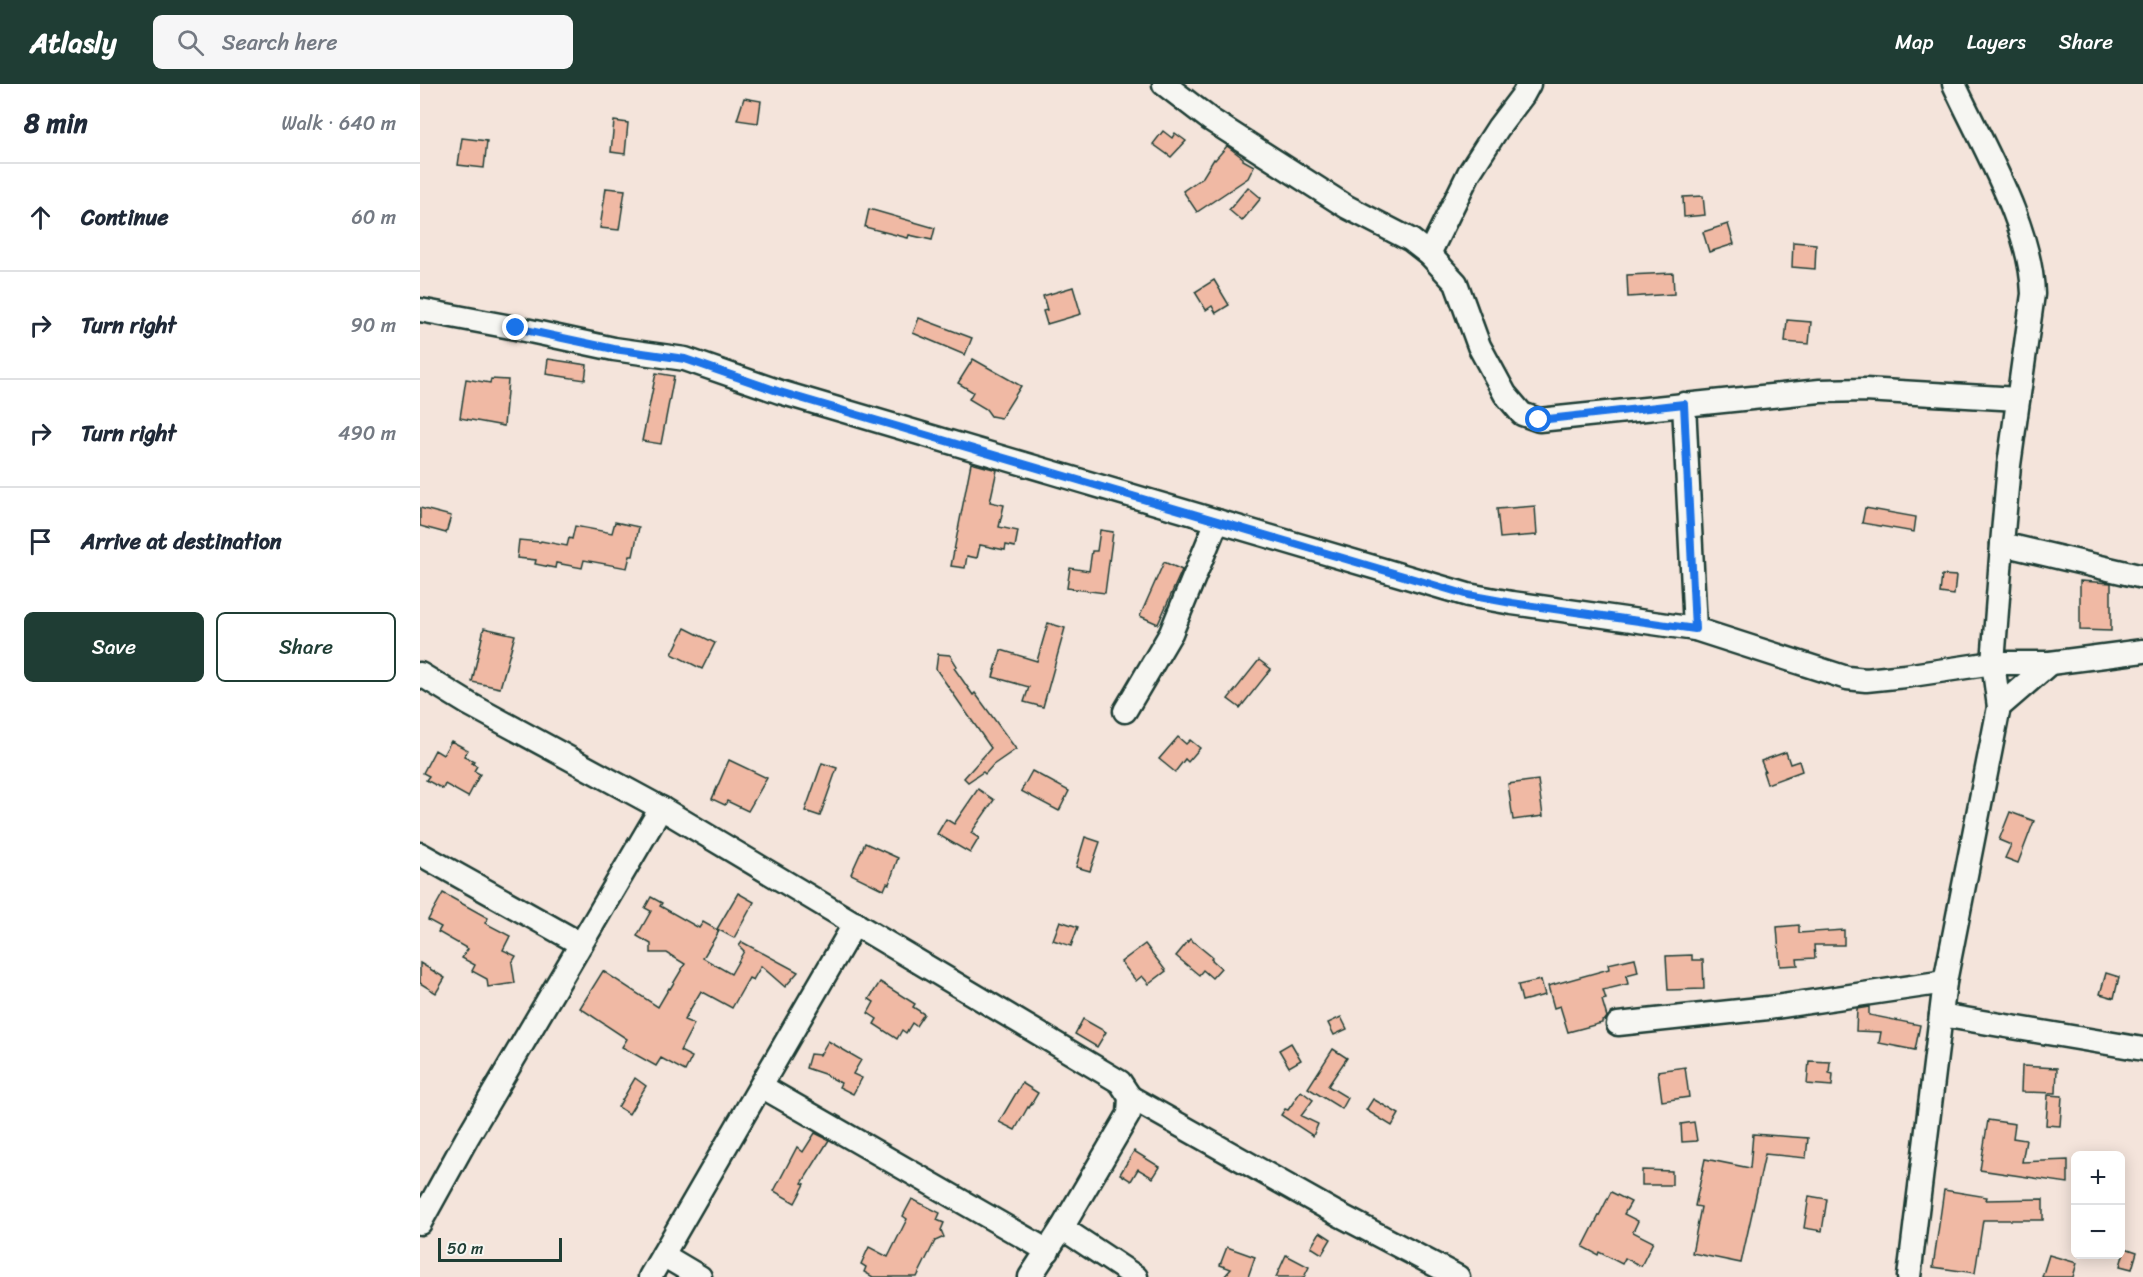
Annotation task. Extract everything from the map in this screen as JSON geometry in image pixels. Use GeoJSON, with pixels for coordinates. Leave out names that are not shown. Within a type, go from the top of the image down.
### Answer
{"type":"FeatureCollection","features":[{"type":"Feature","properties":{"kind":"street"},"geometry":{"type":"LineString","coordinates":[[1164,84],[1211,120],[1347,207],[1411,240],[1429,255],[1456,283],[1479,346],[1505,394],[1522,414],[1539,420],[1820,391],[1865,390],[2018,399]]}},
{"type":"Feature","properties":{"kind":"street"},"geometry":{"type":"LineString","coordinates":[[1429,255],[1469,173],[1529,84]]}},
{"type":"Feature","properties":{"kind":"street"},"geometry":{"type":"LineString","coordinates":[[1909,1277],[1945,982],[1999,706],[1993,663],[2002,544],[2009,465],[2033,294],[2033,274],[2007,194],[1954,84]]}},
{"type":"Feature","properties":{"kind":"street"},"geometry":{"type":"LineString","coordinates":[[420,310],[614,349],[685,359],[780,392],[1468,595],[1695,629],[1847,678],[1866,680],[1993,663],[2050,663],[2143,651]]}},
{"type":"Feature","properties":{"kind":"street"},"geometry":{"type":"LineString","coordinates":[[1684,404],[1695,629]]}},
{"type":"Feature","properties":{"kind":"street"},"geometry":{"type":"LineString","coordinates":[[1125,711],[1172,633],[1217,521]]}},
{"type":"Feature","properties":{"kind":"street"},"geometry":{"type":"LineString","coordinates":[[2002,544],[2143,577]]}},
{"type":"Feature","properties":{"kind":"street"},"geometry":{"type":"LineString","coordinates":[[1999,706],[2050,663]]}},
{"type":"Feature","properties":{"kind":"street"},"geometry":{"type":"LineString","coordinates":[[420,674],[469,704],[661,808],[855,923],[1120,1082],[1130,1097],[1335,1213],[1458,1277]]}},
{"type":"Feature","properties":{"kind":"street"},"geometry":{"type":"LineString","coordinates":[[420,1223],[467,1138],[661,808]]}},
{"type":"Feature","properties":{"kind":"street"},"geometry":{"type":"LineString","coordinates":[[420,856],[580,946]]}},
{"type":"Feature","properties":{"kind":"street"},"geometry":{"type":"LineString","coordinates":[[650,1277],[855,923]]}},
{"type":"Feature","properties":{"kind":"street"},"geometry":{"type":"LineString","coordinates":[[1618,1024],[1768,1008],[1945,982]]}},
{"type":"Feature","properties":{"kind":"street"},"geometry":{"type":"LineString","coordinates":[[1941,1015],[2143,1049]]}},
{"type":"Feature","properties":{"kind":"street"},"geometry":{"type":"LineString","coordinates":[[761,1086],[1048,1251]]}},
{"type":"Feature","properties":{"kind":"street"},"geometry":{"type":"LineString","coordinates":[[1030,1277],[1062,1228],[1129,1114],[1130,1097]]}},
{"type":"Feature","properties":{"kind":"street"},"geometry":{"type":"LineString","coordinates":[[1062,1228],[1136,1277]]}},
{"type":"Feature","properties":{"kind":"street"},"geometry":{"type":"LineString","coordinates":[[663,1254],[700,1277]]}},
{"type":"Feature","properties":{"kind":"building"},"geometry":{"type":"Polygon","coordinates":[[[744,98],[761,101],[758,123],[737,120],[744,98]]]}},
{"type":"Feature","properties":{"kind":"building"},"geometry":{"type":"Polygon","coordinates":[[[614,121],[628,123],[625,154],[611,152],[614,121]]]}},
{"type":"Feature","properties":{"kind":"building"},"geometry":{"type":"Polygon","coordinates":[[[1163,131],[1172,138],[1175,133],[1186,141],[1171,157],[1153,144],[1163,131]]]}},
{"type":"Feature","properties":{"kind":"building"},"geometry":{"type":"Polygon","coordinates":[[[462,138],[487,141],[484,168],[458,165],[462,138]]]}},
{"type":"Feature","properties":{"kind":"building"},"geometry":{"type":"Polygon","coordinates":[[[1227,146],[1254,166],[1248,178],[1197,212],[1183,191],[1203,177],[1214,159],[1227,146]]]}},
{"type":"Feature","properties":{"kind":"building"},"geometry":{"type":"Polygon","coordinates":[[[1248,187],[1261,198],[1242,221],[1229,210],[1248,187]]]}},
{"type":"Feature","properties":{"kind":"building"},"geometry":{"type":"Polygon","coordinates":[[[606,188],[625,190],[619,230],[600,228],[606,188]]]}},
{"type":"Feature","properties":{"kind":"building"},"geometry":{"type":"Polygon","coordinates":[[[1703,196],[1705,215],[1684,217],[1683,197],[1703,196]]]}},
{"type":"Feature","properties":{"kind":"building"},"geometry":{"type":"Polygon","coordinates":[[[869,209],[935,228],[932,240],[909,235],[908,238],[865,227],[869,209]]]}},
{"type":"Feature","properties":{"kind":"building"},"geometry":{"type":"Polygon","coordinates":[[[1728,224],[1734,244],[1709,252],[1703,232],[1728,224]]]}},
{"type":"Feature","properties":{"kind":"building"},"geometry":{"type":"Polygon","coordinates":[[[1793,242],[1816,244],[1815,269],[1792,267],[1793,242]]]}},
{"type":"Feature","properties":{"kind":"building"},"geometry":{"type":"Polygon","coordinates":[[[1673,273],[1674,294],[1628,297],[1627,275],[1673,273]]]}},
{"type":"Feature","properties":{"kind":"building"},"geometry":{"type":"Polygon","coordinates":[[[1214,280],[1229,305],[1216,313],[1212,306],[1206,310],[1195,292],[1214,280]]]}},
{"type":"Feature","properties":{"kind":"building"},"geometry":{"type":"Polygon","coordinates":[[[1073,287],[1081,314],[1047,324],[1043,311],[1047,310],[1043,296],[1073,287]]]}},
{"type":"Feature","properties":{"kind":"building"},"geometry":{"type":"Polygon","coordinates":[[[919,318],[972,338],[965,355],[913,333],[919,318]]]}},
{"type":"Feature","properties":{"kind":"building"},"geometry":{"type":"Polygon","coordinates":[[[1787,320],[1811,322],[1809,344],[1785,342],[1787,320]]]}},
{"type":"Feature","properties":{"kind":"building"},"geometry":{"type":"Polygon","coordinates":[[[548,359],[587,365],[585,380],[546,374],[548,359]]]}},
{"type":"Feature","properties":{"kind":"building"},"geometry":{"type":"Polygon","coordinates":[[[973,359],[1021,386],[1001,418],[991,416],[986,409],[969,399],[973,392],[958,383],[973,359]]]}},
{"type":"Feature","properties":{"kind":"building"},"geometry":{"type":"Polygon","coordinates":[[[656,373],[674,376],[661,444],[642,441],[656,373]]]}},
{"type":"Feature","properties":{"kind":"building"},"geometry":{"type":"Polygon","coordinates":[[[466,379],[490,383],[491,379],[508,380],[504,426],[460,418],[466,379]]]}},
{"type":"Feature","properties":{"kind":"building"},"geometry":{"type":"Polygon","coordinates":[[[971,463],[997,470],[990,502],[1004,505],[999,527],[1018,531],[1015,547],[1006,545],[1005,550],[980,545],[977,558],[967,556],[965,568],[951,566],[971,463]]]}},
{"type":"Feature","properties":{"kind":"building"},"geometry":{"type":"Polygon","coordinates":[[[1535,506],[1537,535],[1500,538],[1497,509],[1535,506]]]}},
{"type":"Feature","properties":{"kind":"building"},"geometry":{"type":"Polygon","coordinates":[[[420,508],[451,516],[446,533],[420,526],[420,508]]]}},
{"type":"Feature","properties":{"kind":"building"},"geometry":{"type":"Polygon","coordinates":[[[1865,508],[1916,517],[1914,532],[1862,523],[1865,508]]]}},
{"type":"Feature","properties":{"kind":"building"},"geometry":{"type":"Polygon","coordinates":[[[615,522],[639,527],[633,556],[630,556],[627,568],[584,560],[582,568],[556,563],[555,568],[535,564],[536,560],[517,558],[519,540],[567,546],[569,538],[572,539],[575,526],[612,533],[615,522]]]}},
{"type":"Feature","properties":{"kind":"building"},"geometry":{"type":"Polygon","coordinates":[[[1100,530],[1113,532],[1105,593],[1067,588],[1070,568],[1089,571],[1092,551],[1097,551],[1100,530]]]}},
{"type":"Feature","properties":{"kind":"building"},"geometry":{"type":"Polygon","coordinates":[[[1164,562],[1182,570],[1158,624],[1140,616],[1164,562]]]}},
{"type":"Feature","properties":{"kind":"building"},"geometry":{"type":"Polygon","coordinates":[[[1942,575],[1956,576],[1954,595],[1940,593],[1942,575]]]}},
{"type":"Feature","properties":{"kind":"building"},"geometry":{"type":"Polygon","coordinates":[[[2080,581],[2111,583],[2111,631],[2080,630],[2080,581]]]}},
{"type":"Feature","properties":{"kind":"building"},"geometry":{"type":"Polygon","coordinates":[[[1048,623],[1065,628],[1043,707],[1024,702],[1029,687],[993,677],[1001,650],[1037,661],[1048,623]]]}},
{"type":"Feature","properties":{"kind":"building"},"geometry":{"type":"Polygon","coordinates":[[[484,628],[515,635],[500,688],[472,682],[484,628]]]}},
{"type":"Feature","properties":{"kind":"building"},"geometry":{"type":"Polygon","coordinates":[[[685,628],[715,643],[702,669],[672,654],[685,628]]]}},
{"type":"Feature","properties":{"kind":"building"},"geometry":{"type":"Polygon","coordinates":[[[938,654],[950,655],[957,666],[954,668],[1016,749],[993,765],[985,774],[983,772],[968,782],[964,778],[991,748],[936,669],[938,654]]]}},
{"type":"Feature","properties":{"kind":"building"},"geometry":{"type":"Polygon","coordinates":[[[1259,660],[1271,669],[1240,708],[1228,699],[1259,660]]]}},
{"type":"Feature","properties":{"kind":"building"},"geometry":{"type":"Polygon","coordinates":[[[1178,737],[1186,744],[1190,740],[1200,748],[1188,762],[1185,759],[1175,772],[1159,759],[1178,737]]]}},
{"type":"Feature","properties":{"kind":"building"},"geometry":{"type":"Polygon","coordinates":[[[451,741],[468,750],[464,756],[474,761],[472,763],[477,766],[474,771],[480,774],[468,797],[445,784],[443,789],[426,780],[429,776],[423,773],[435,750],[443,755],[451,741]]]}},
{"type":"Feature","properties":{"kind":"building"},"geometry":{"type":"Polygon","coordinates":[[[1786,752],[1790,764],[1799,761],[1802,771],[1767,784],[1761,761],[1786,752]]]}},
{"type":"Feature","properties":{"kind":"building"},"geometry":{"type":"Polygon","coordinates":[[[729,760],[767,778],[748,811],[727,801],[725,805],[712,799],[729,760]]]}},
{"type":"Feature","properties":{"kind":"building"},"geometry":{"type":"Polygon","coordinates":[[[822,763],[837,768],[820,816],[805,811],[822,763]]]}},
{"type":"Feature","properties":{"kind":"building"},"geometry":{"type":"Polygon","coordinates":[[[1032,771],[1069,791],[1059,811],[1021,791],[1032,771]]]}},
{"type":"Feature","properties":{"kind":"building"},"geometry":{"type":"Polygon","coordinates":[[[1538,780],[1543,816],[1513,820],[1508,784],[1538,780]]]}},
{"type":"Feature","properties":{"kind":"building"},"geometry":{"type":"Polygon","coordinates":[[[978,789],[994,800],[971,833],[979,838],[970,853],[937,834],[946,819],[954,824],[978,789]]]}},
{"type":"Feature","properties":{"kind":"building"},"geometry":{"type":"Polygon","coordinates":[[[2010,812],[2034,821],[2018,863],[2005,858],[2011,845],[1999,840],[2010,812]]]}},
{"type":"Feature","properties":{"kind":"building"},"geometry":{"type":"Polygon","coordinates":[[[1085,837],[1100,842],[1090,871],[1076,867],[1085,837]]]}},
{"type":"Feature","properties":{"kind":"building"},"geometry":{"type":"Polygon","coordinates":[[[865,843],[898,858],[889,884],[887,883],[884,890],[851,874],[865,843]]]}},
{"type":"Feature","properties":{"kind":"building"},"geometry":{"type":"Polygon","coordinates":[[[443,893],[488,918],[485,923],[510,936],[503,950],[516,956],[512,963],[515,983],[488,987],[487,979],[472,971],[475,965],[462,958],[468,949],[438,932],[441,927],[428,920],[443,893]]]}},
{"type":"Feature","properties":{"kind":"building"},"geometry":{"type":"Polygon","coordinates":[[[738,893],[754,902],[734,938],[717,929],[738,893]]]}},
{"type":"Feature","properties":{"kind":"building"},"geometry":{"type":"Polygon","coordinates":[[[651,897],[662,903],[660,906],[699,928],[703,922],[719,931],[703,958],[731,974],[744,951],[739,946],[742,942],[798,972],[785,987],[761,966],[753,980],[749,978],[732,1008],[701,991],[684,1020],[694,1024],[680,1051],[692,1057],[685,1071],[661,1058],[656,1066],[622,1047],[627,1039],[580,1008],[603,971],[658,1007],[670,989],[685,964],[667,953],[651,953],[651,944],[637,936],[651,911],[645,908],[651,897]]]}},
{"type":"Feature","properties":{"kind":"building"},"geometry":{"type":"Polygon","coordinates":[[[1060,921],[1078,927],[1071,946],[1053,940],[1060,921]]]}},
{"type":"Feature","properties":{"kind":"building"},"geometry":{"type":"Polygon","coordinates":[[[1799,925],[1799,933],[1844,930],[1844,945],[1814,945],[1815,958],[1797,959],[1798,965],[1780,966],[1777,927],[1799,925]]]}},
{"type":"Feature","properties":{"kind":"building"},"geometry":{"type":"Polygon","coordinates":[[[1190,939],[1212,957],[1211,959],[1221,968],[1212,978],[1203,970],[1199,975],[1176,956],[1190,939]]]}},
{"type":"Feature","properties":{"kind":"building"},"geometry":{"type":"Polygon","coordinates":[[[1145,944],[1166,971],[1149,984],[1142,976],[1136,981],[1121,962],[1145,944]]]}},
{"type":"Feature","properties":{"kind":"building"},"geometry":{"type":"Polygon","coordinates":[[[1692,955],[1692,960],[1703,960],[1704,989],[1668,990],[1666,956],[1692,955]]]}},
{"type":"Feature","properties":{"kind":"building"},"geometry":{"type":"Polygon","coordinates":[[[1635,958],[1638,972],[1626,975],[1628,984],[1603,990],[1606,999],[1602,1000],[1607,1017],[1605,1020],[1602,1023],[1568,1032],[1560,1006],[1554,1008],[1548,986],[1609,969],[1608,964],[1635,958]]]}},
{"type":"Feature","properties":{"kind":"building"},"geometry":{"type":"Polygon","coordinates":[[[420,963],[445,978],[436,993],[420,983],[420,963]]]}},
{"type":"Feature","properties":{"kind":"building"},"geometry":{"type":"Polygon","coordinates":[[[2106,973],[2119,977],[2114,998],[2100,994],[2106,973]]]}},
{"type":"Feature","properties":{"kind":"building"},"geometry":{"type":"Polygon","coordinates":[[[1541,980],[1545,995],[1522,1001],[1518,985],[1541,980]]]}},
{"type":"Feature","properties":{"kind":"building"},"geometry":{"type":"Polygon","coordinates":[[[880,982],[915,1004],[913,1007],[924,1014],[916,1026],[912,1023],[906,1033],[902,1030],[897,1039],[874,1024],[877,1019],[868,1013],[874,1002],[869,999],[880,982]]]}},
{"type":"Feature","properties":{"kind":"building"},"geometry":{"type":"Polygon","coordinates":[[[1869,1007],[1869,1015],[1920,1025],[1915,1050],[1879,1043],[1881,1032],[1856,1031],[1857,1009],[1869,1007]]]}},
{"type":"Feature","properties":{"kind":"building"},"geometry":{"type":"Polygon","coordinates":[[[1341,1017],[1347,1029],[1334,1035],[1328,1023],[1341,1017]]]}},
{"type":"Feature","properties":{"kind":"building"},"geometry":{"type":"Polygon","coordinates":[[[1083,1019],[1106,1032],[1097,1047],[1075,1034],[1083,1019]]]}},
{"type":"Feature","properties":{"kind":"building"},"geometry":{"type":"Polygon","coordinates":[[[828,1041],[861,1060],[853,1074],[862,1078],[853,1094],[839,1087],[841,1083],[806,1068],[810,1054],[820,1055],[828,1041]]]}},
{"type":"Feature","properties":{"kind":"building"},"geometry":{"type":"Polygon","coordinates":[[[1291,1043],[1301,1060],[1289,1067],[1279,1050],[1291,1043]]]}},
{"type":"Feature","properties":{"kind":"building"},"geometry":{"type":"Polygon","coordinates":[[[1333,1049],[1347,1058],[1328,1086],[1348,1098],[1342,1109],[1308,1088],[1333,1049]]]}},
{"type":"Feature","properties":{"kind":"building"},"geometry":{"type":"Polygon","coordinates":[[[1809,1061],[1830,1062],[1829,1073],[1833,1074],[1832,1086],[1807,1084],[1809,1061]]]}},
{"type":"Feature","properties":{"kind":"building"},"geometry":{"type":"Polygon","coordinates":[[[2022,1066],[2057,1068],[2056,1093],[2021,1092],[2022,1066]]]}},
{"type":"Feature","properties":{"kind":"building"},"geometry":{"type":"Polygon","coordinates":[[[1685,1067],[1689,1097],[1662,1101],[1658,1071],[1685,1067]]]}},
{"type":"Feature","properties":{"kind":"building"},"geometry":{"type":"Polygon","coordinates":[[[635,1078],[646,1086],[629,1114],[618,1107],[635,1078]]]}},
{"type":"Feature","properties":{"kind":"building"},"geometry":{"type":"Polygon","coordinates":[[[1022,1083],[1038,1093],[1015,1130],[999,1122],[1022,1083]]]}},
{"type":"Feature","properties":{"kind":"building"},"geometry":{"type":"Polygon","coordinates":[[[1301,1091],[1313,1100],[1301,1116],[1318,1124],[1313,1136],[1281,1115],[1285,1109],[1288,1110],[1301,1091]]]}},
{"type":"Feature","properties":{"kind":"building"},"geometry":{"type":"Polygon","coordinates":[[[2048,1095],[2062,1096],[2060,1126],[2046,1125],[2048,1095]]]}},
{"type":"Feature","properties":{"kind":"building"},"geometry":{"type":"Polygon","coordinates":[[[1373,1099],[1399,1114],[1392,1126],[1366,1110],[1373,1099]]]}},
{"type":"Feature","properties":{"kind":"building"},"geometry":{"type":"Polygon","coordinates":[[[1988,1120],[2015,1124],[2013,1138],[2026,1140],[2022,1162],[2068,1160],[2068,1183],[1980,1170],[1988,1120]]]}},
{"type":"Feature","properties":{"kind":"building"},"geometry":{"type":"Polygon","coordinates":[[[1694,1122],[1697,1141],[1682,1142],[1681,1124],[1694,1122]]]}},
{"type":"Feature","properties":{"kind":"building"},"geometry":{"type":"Polygon","coordinates":[[[815,1133],[829,1140],[802,1183],[805,1184],[795,1203],[774,1191],[797,1147],[803,1152],[815,1133]]]}},
{"type":"Feature","properties":{"kind":"building"},"geometry":{"type":"Polygon","coordinates":[[[1753,1134],[1808,1138],[1806,1158],[1765,1154],[1741,1263],[1692,1253],[1701,1207],[1695,1206],[1705,1159],[1750,1168],[1753,1134]]]}},
{"type":"Feature","properties":{"kind":"building"},"geometry":{"type":"Polygon","coordinates":[[[1134,1151],[1160,1167],[1153,1178],[1138,1169],[1131,1181],[1120,1174],[1134,1151]]]}},
{"type":"Feature","properties":{"kind":"building"},"geometry":{"type":"Polygon","coordinates":[[[1642,1170],[1672,1171],[1672,1185],[1642,1185],[1642,1170]]]}},
{"type":"Feature","properties":{"kind":"building"},"geometry":{"type":"Polygon","coordinates":[[[1944,1190],[1987,1197],[1986,1200],[2043,1199],[2043,1220],[1983,1220],[1975,1273],[1933,1267],[1944,1190]]]}},
{"type":"Feature","properties":{"kind":"building"},"geometry":{"type":"Polygon","coordinates":[[[1611,1192],[1631,1202],[1624,1214],[1638,1221],[1633,1232],[1653,1242],[1641,1266],[1625,1258],[1622,1264],[1599,1252],[1598,1255],[1583,1247],[1611,1192]]]}},
{"type":"Feature","properties":{"kind":"building"},"geometry":{"type":"Polygon","coordinates":[[[1809,1196],[1827,1199],[1822,1231],[1804,1228],[1809,1196]]]}},
{"type":"Feature","properties":{"kind":"building"},"geometry":{"type":"Polygon","coordinates":[[[912,1199],[940,1213],[937,1220],[944,1223],[941,1230],[944,1237],[935,1241],[917,1277],[873,1277],[864,1272],[866,1267],[861,1264],[869,1247],[888,1257],[907,1219],[903,1216],[912,1199]]]}},
{"type":"Feature","properties":{"kind":"building"},"geometry":{"type":"Polygon","coordinates":[[[1320,1232],[1331,1239],[1322,1254],[1311,1247],[1320,1232]]]}},
{"type":"Feature","properties":{"kind":"building"},"geometry":{"type":"Polygon","coordinates":[[[1227,1247],[1255,1257],[1248,1277],[1224,1277],[1231,1269],[1220,1265],[1227,1247]]]}},
{"type":"Feature","properties":{"kind":"building"},"geometry":{"type":"Polygon","coordinates":[[[2125,1248],[2137,1252],[2132,1269],[2120,1266],[2122,1259],[2125,1259],[2125,1248]]]}},
{"type":"Feature","properties":{"kind":"building"},"geometry":{"type":"Polygon","coordinates":[[[1286,1255],[1309,1267],[1304,1277],[1276,1277],[1286,1255]]]}},
{"type":"Feature","properties":{"kind":"building"},"geometry":{"type":"Polygon","coordinates":[[[2049,1255],[2077,1263],[2073,1277],[2042,1277],[2049,1255]]]}},
{"type":"Feature","properties":{"kind":"route"},"geometry":{"type":"LineString","coordinates":[[516,328],[614,349],[685,359],[780,392],[1468,595],[1695,629],[1684,404],[1539,420]]}}]}
